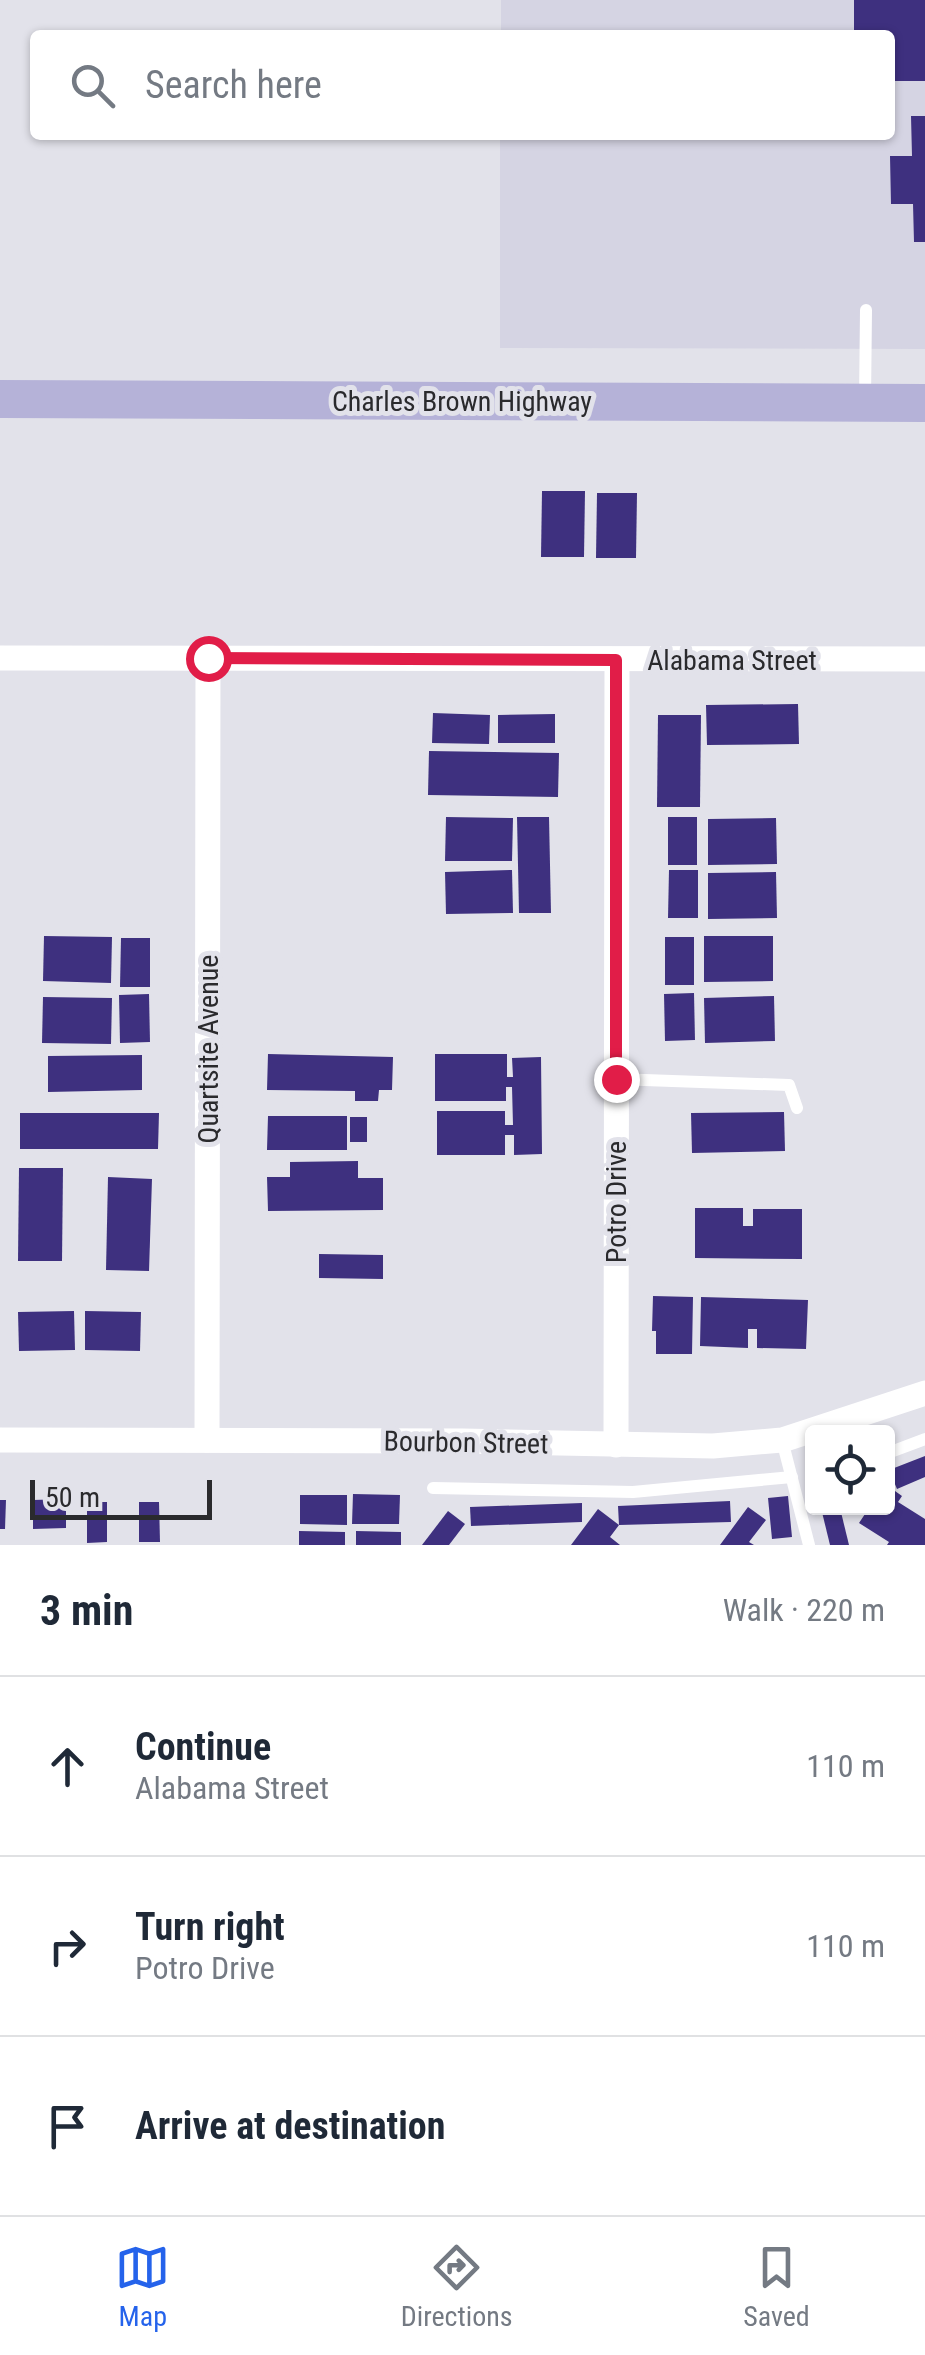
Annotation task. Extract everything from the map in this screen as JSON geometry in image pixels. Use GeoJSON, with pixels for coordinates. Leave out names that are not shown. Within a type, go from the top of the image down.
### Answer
{"type":"FeatureCollection","features":[{"type":"Feature","properties":{"kind":"main road","name":"Charles Brown Highway"},"geometry":{"type":"LineString","coordinates":[[0,399],[925,403]]}},
{"type":"Feature","properties":{"kind":"street","name":"Alabama Street"},"geometry":{"type":"LineString","coordinates":[[0,658],[925,660]]}},
{"type":"Feature","properties":{"kind":"street","name":"Quartsite Avenue"},"geometry":{"type":"LineString","coordinates":[[208,658],[208,1440]]}},
{"type":"Feature","properties":{"kind":"street","name":"Potro Drive"},"geometry":{"type":"LineString","coordinates":[[616,660],[616,1445]]}},
{"type":"Feature","properties":{"kind":"street","name":"Bourbon Street"},"geometry":{"type":"LineString","coordinates":[[0,1440],[713,1446],[782,1440],[925,1393]]}},
{"type":"Feature","properties":{"kind":"lane"},"geometry":{"type":"LineString","coordinates":[[865,403],[866,310]]}},
{"type":"Feature","properties":{"kind":"lane"},"geometry":{"type":"LineString","coordinates":[[616,1079],[789,1084],[797,1108]]}},
{"type":"Feature","properties":{"kind":"lane"},"geometry":{"type":"LineString","coordinates":[[895,1450],[925,1439]]}},
{"type":"Feature","properties":{"kind":"lane"},"geometry":{"type":"LineString","coordinates":[[782,1440],[809,1545]]}},
{"type":"Feature","properties":{"kind":"lane"},"geometry":{"type":"LineString","coordinates":[[434,1488],[633,1492],[792,1477]]}},
{"type":"Feature","properties":{"kind":"shaded area"},"geometry":{"type":"Polygon","coordinates":[[[501,0],[925,0],[925,349],[500,348],[500,140],[895,140],[895,30],[501,30],[501,0]]]}},
{"type":"Feature","properties":{"kind":"building"},"geometry":{"type":"Polygon","coordinates":[[[854,0],[925,0],[925,81],[895,81],[895,30],[854,30],[854,0]]]}},
{"type":"Feature","properties":{"kind":"building"},"geometry":{"type":"Polygon","coordinates":[[[911,116],[925,116],[925,242],[914,242],[913,204],[891,204],[890,156],[912,156],[911,116]]]}},
{"type":"Feature","properties":{"kind":"building"},"geometry":{"type":"Polygon","coordinates":[[[542,491],[585,491],[584,557],[541,557],[542,491]]]}},
{"type":"Feature","properties":{"kind":"building"},"geometry":{"type":"Polygon","coordinates":[[[597,493],[637,493],[636,558],[596,558],[597,493]]]}},
{"type":"Feature","properties":{"kind":"building"},"geometry":{"type":"Polygon","coordinates":[[[798,704],[799,744],[707,745],[706,705],[798,704]]]}},
{"type":"Feature","properties":{"kind":"building"},"geometry":{"type":"Polygon","coordinates":[[[433,713],[490,715],[489,744],[432,743],[433,713]]]}},
{"type":"Feature","properties":{"kind":"building"},"geometry":{"type":"Polygon","coordinates":[[[555,714],[555,743],[498,743],[498,715],[555,714]]]}},
{"type":"Feature","properties":{"kind":"building"},"geometry":{"type":"Polygon","coordinates":[[[658,715],[701,715],[700,807],[657,807],[658,715]]]}},
{"type":"Feature","properties":{"kind":"building"},"geometry":{"type":"Polygon","coordinates":[[[429,751],[559,753],[558,797],[428,795],[429,751]]]}},
{"type":"Feature","properties":{"kind":"building"},"geometry":{"type":"Polygon","coordinates":[[[446,817],[513,818],[512,861],[445,861],[446,817]]]}},
{"type":"Feature","properties":{"kind":"building"},"geometry":{"type":"Polygon","coordinates":[[[517,817],[549,817],[551,913],[519,913],[517,817]]]}},
{"type":"Feature","properties":{"kind":"building"},"geometry":{"type":"Polygon","coordinates":[[[668,817],[697,817],[697,865],[668,865],[668,817]]]}},
{"type":"Feature","properties":{"kind":"building"},"geometry":{"type":"Polygon","coordinates":[[[776,818],[777,864],[708,865],[708,819],[776,818]]]}},
{"type":"Feature","properties":{"kind":"building"},"geometry":{"type":"Polygon","coordinates":[[[512,870],[513,913],[446,914],[445,872],[512,870]]]}},
{"type":"Feature","properties":{"kind":"building"},"geometry":{"type":"Polygon","coordinates":[[[669,870],[698,870],[698,918],[668,918],[669,870]]]}},
{"type":"Feature","properties":{"kind":"building"},"geometry":{"type":"Polygon","coordinates":[[[776,872],[777,918],[708,919],[708,873],[776,872]]]}},
{"type":"Feature","properties":{"kind":"building"},"geometry":{"type":"Polygon","coordinates":[[[44,936],[112,937],[111,983],[43,981],[44,936]]]}},
{"type":"Feature","properties":{"kind":"building"},"geometry":{"type":"Polygon","coordinates":[[[704,936],[773,936],[773,981],[704,982],[704,936]]]}},
{"type":"Feature","properties":{"kind":"building"},"geometry":{"type":"Polygon","coordinates":[[[665,937],[694,937],[694,985],[665,985],[665,937]]]}},
{"type":"Feature","properties":{"kind":"building"},"geometry":{"type":"Polygon","coordinates":[[[121,938],[150,938],[150,987],[120,987],[121,938]]]}},
{"type":"Feature","properties":{"kind":"building"},"geometry":{"type":"Polygon","coordinates":[[[694,993],[695,1040],[665,1041],[664,994],[694,993]]]}},
{"type":"Feature","properties":{"kind":"building"},"geometry":{"type":"Polygon","coordinates":[[[149,994],[150,1042],[120,1043],[119,995],[149,994]]]}},
{"type":"Feature","properties":{"kind":"building"},"geometry":{"type":"Polygon","coordinates":[[[774,996],[775,1041],[705,1043],[704,998],[774,996]]]}},
{"type":"Feature","properties":{"kind":"building"},"geometry":{"type":"Polygon","coordinates":[[[43,997],[112,998],[111,1044],[42,1043],[43,997]]]}},
{"type":"Feature","properties":{"kind":"building"},"geometry":{"type":"Polygon","coordinates":[[[268,1054],[393,1057],[392,1090],[379,1090],[378,1101],[355,1101],[355,1091],[267,1090],[268,1054]]]}},
{"type":"Feature","properties":{"kind":"building"},"geometry":{"type":"Polygon","coordinates":[[[435,1054],[507,1054],[507,1077],[513,1077],[512,1058],[541,1057],[542,1154],[514,1155],[514,1135],[505,1135],[505,1155],[437,1155],[437,1111],[505,1111],[505,1125],[513,1125],[512,1087],[506,1087],[506,1101],[435,1101],[435,1054]]]}},
{"type":"Feature","properties":{"kind":"building"},"geometry":{"type":"Polygon","coordinates":[[[142,1055],[142,1090],[48,1092],[48,1056],[142,1055]]]}},
{"type":"Feature","properties":{"kind":"building"},"geometry":{"type":"Polygon","coordinates":[[[784,1112],[785,1151],[692,1153],[691,1113],[784,1112]]]}},
{"type":"Feature","properties":{"kind":"building"},"geometry":{"type":"Polygon","coordinates":[[[20,1113],[159,1113],[158,1149],[20,1149],[20,1113]]]}},
{"type":"Feature","properties":{"kind":"building"},"geometry":{"type":"Polygon","coordinates":[[[268,1116],[347,1116],[347,1150],[267,1150],[268,1116]]]}},
{"type":"Feature","properties":{"kind":"building"},"geometry":{"type":"Polygon","coordinates":[[[350,1117],[367,1117],[367,1142],[350,1142],[350,1117]]]}},
{"type":"Feature","properties":{"kind":"building"},"geometry":{"type":"Polygon","coordinates":[[[358,1161],[358,1178],[383,1178],[383,1210],[268,1211],[267,1177],[290,1177],[290,1162],[358,1161]]]}},
{"type":"Feature","properties":{"kind":"building"},"geometry":{"type":"Polygon","coordinates":[[[19,1168],[63,1168],[62,1261],[18,1261],[19,1168]]]}},
{"type":"Feature","properties":{"kind":"building"},"geometry":{"type":"Polygon","coordinates":[[[108,1177],[152,1179],[149,1271],[106,1270],[108,1177]]]}},
{"type":"Feature","properties":{"kind":"building"},"geometry":{"type":"Polygon","coordinates":[[[695,1208],[743,1208],[743,1226],[753,1226],[753,1209],[802,1209],[802,1259],[695,1258],[695,1208]]]}},
{"type":"Feature","properties":{"kind":"building"},"geometry":{"type":"Polygon","coordinates":[[[319,1254],[383,1255],[383,1279],[319,1278],[319,1254]]]}},
{"type":"Feature","properties":{"kind":"building"},"geometry":{"type":"Polygon","coordinates":[[[653,1296],[693,1297],[692,1354],[656,1354],[653,1296]]]}},
{"type":"Feature","properties":{"kind":"building"},"geometry":{"type":"Polygon","coordinates":[[[701,1297],[808,1300],[806,1349],[757,1348],[757,1329],[748,1329],[748,1348],[700,1346],[701,1297]]]}},
{"type":"Feature","properties":{"kind":"building"},"geometry":{"type":"Polygon","coordinates":[[[74,1311],[75,1350],[19,1351],[18,1312],[74,1311]]]}},
{"type":"Feature","properties":{"kind":"building"},"geometry":{"type":"Polygon","coordinates":[[[85,1311],[141,1312],[140,1351],[85,1350],[85,1311]]]}},
{"type":"Feature","properties":{"kind":"building"},"geometry":{"type":"Polygon","coordinates":[[[925,1456],[925,1477],[897,1489],[895,1468],[925,1456]]]}},
{"type":"Feature","properties":{"kind":"building"},"geometry":{"type":"Polygon","coordinates":[[[895,1491],[902,1496],[898,1502],[925,1519],[925,1545],[887,1545],[889,1542],[859,1523],[864,1515],[895,1515],[895,1491]]]}},
{"type":"Feature","properties":{"kind":"building"},"geometry":{"type":"Polygon","coordinates":[[[353,1494],[400,1495],[399,1524],[352,1524],[353,1494]]]}},
{"type":"Feature","properties":{"kind":"building"},"geometry":{"type":"Polygon","coordinates":[[[300,1495],[347,1495],[347,1525],[300,1524],[300,1495]]]}},
{"type":"Feature","properties":{"kind":"building"},"geometry":{"type":"Polygon","coordinates":[[[788,1496],[792,1537],[772,1539],[768,1498],[788,1496]]]}},
{"type":"Feature","properties":{"kind":"building"},"geometry":{"type":"Polygon","coordinates":[[[66,1499],[66,1528],[33,1529],[33,1500],[66,1499]]]}},
{"type":"Feature","properties":{"kind":"building"},"geometry":{"type":"Polygon","coordinates":[[[0,1500],[6,1500],[5,1529],[0,1529],[0,1500]]]}},
{"type":"Feature","properties":{"kind":"building"},"geometry":{"type":"Polygon","coordinates":[[[730,1501],[731,1522],[619,1525],[618,1506],[730,1501]]]}},
{"type":"Feature","properties":{"kind":"building"},"geometry":{"type":"Polygon","coordinates":[[[87,1502],[107,1502],[107,1542],[87,1543],[87,1502]]]}},
{"type":"Feature","properties":{"kind":"building"},"geometry":{"type":"Polygon","coordinates":[[[139,1502],[159,1502],[160,1542],[139,1542],[139,1502]]]}},
{"type":"Feature","properties":{"kind":"building"},"geometry":{"type":"Polygon","coordinates":[[[582,1503],[582,1522],[471,1526],[470,1507],[582,1503]]]}},
{"type":"Feature","properties":{"kind":"building"},"geometry":{"type":"Polygon","coordinates":[[[748,1507],[766,1520],[749,1542],[754,1545],[720,1545],[748,1507]]]}},
{"type":"Feature","properties":{"kind":"building"},"geometry":{"type":"Polygon","coordinates":[[[598,1509],[619,1525],[610,1537],[620,1545],[571,1545],[598,1509]]]}},
{"type":"Feature","properties":{"kind":"building"},"geometry":{"type":"Polygon","coordinates":[[[448,1511],[465,1524],[449,1545],[422,1545],[448,1511]]]}},
{"type":"Feature","properties":{"kind":"building"},"geometry":{"type":"Polygon","coordinates":[[[823,1515],[842,1515],[849,1545],[830,1545],[823,1515]]]}},
{"type":"Feature","properties":{"kind":"building"},"geometry":{"type":"Polygon","coordinates":[[[299,1531],[345,1532],[345,1545],[299,1545],[299,1531]]]}},
{"type":"Feature","properties":{"kind":"building"},"geometry":{"type":"Polygon","coordinates":[[[356,1531],[401,1532],[401,1545],[356,1545],[356,1531]]]}},
{"type":"Feature","properties":{"kind":"route"},"geometry":{"type":"LineString","coordinates":[[208,658],[616,660],[616,1079]]}}]}
